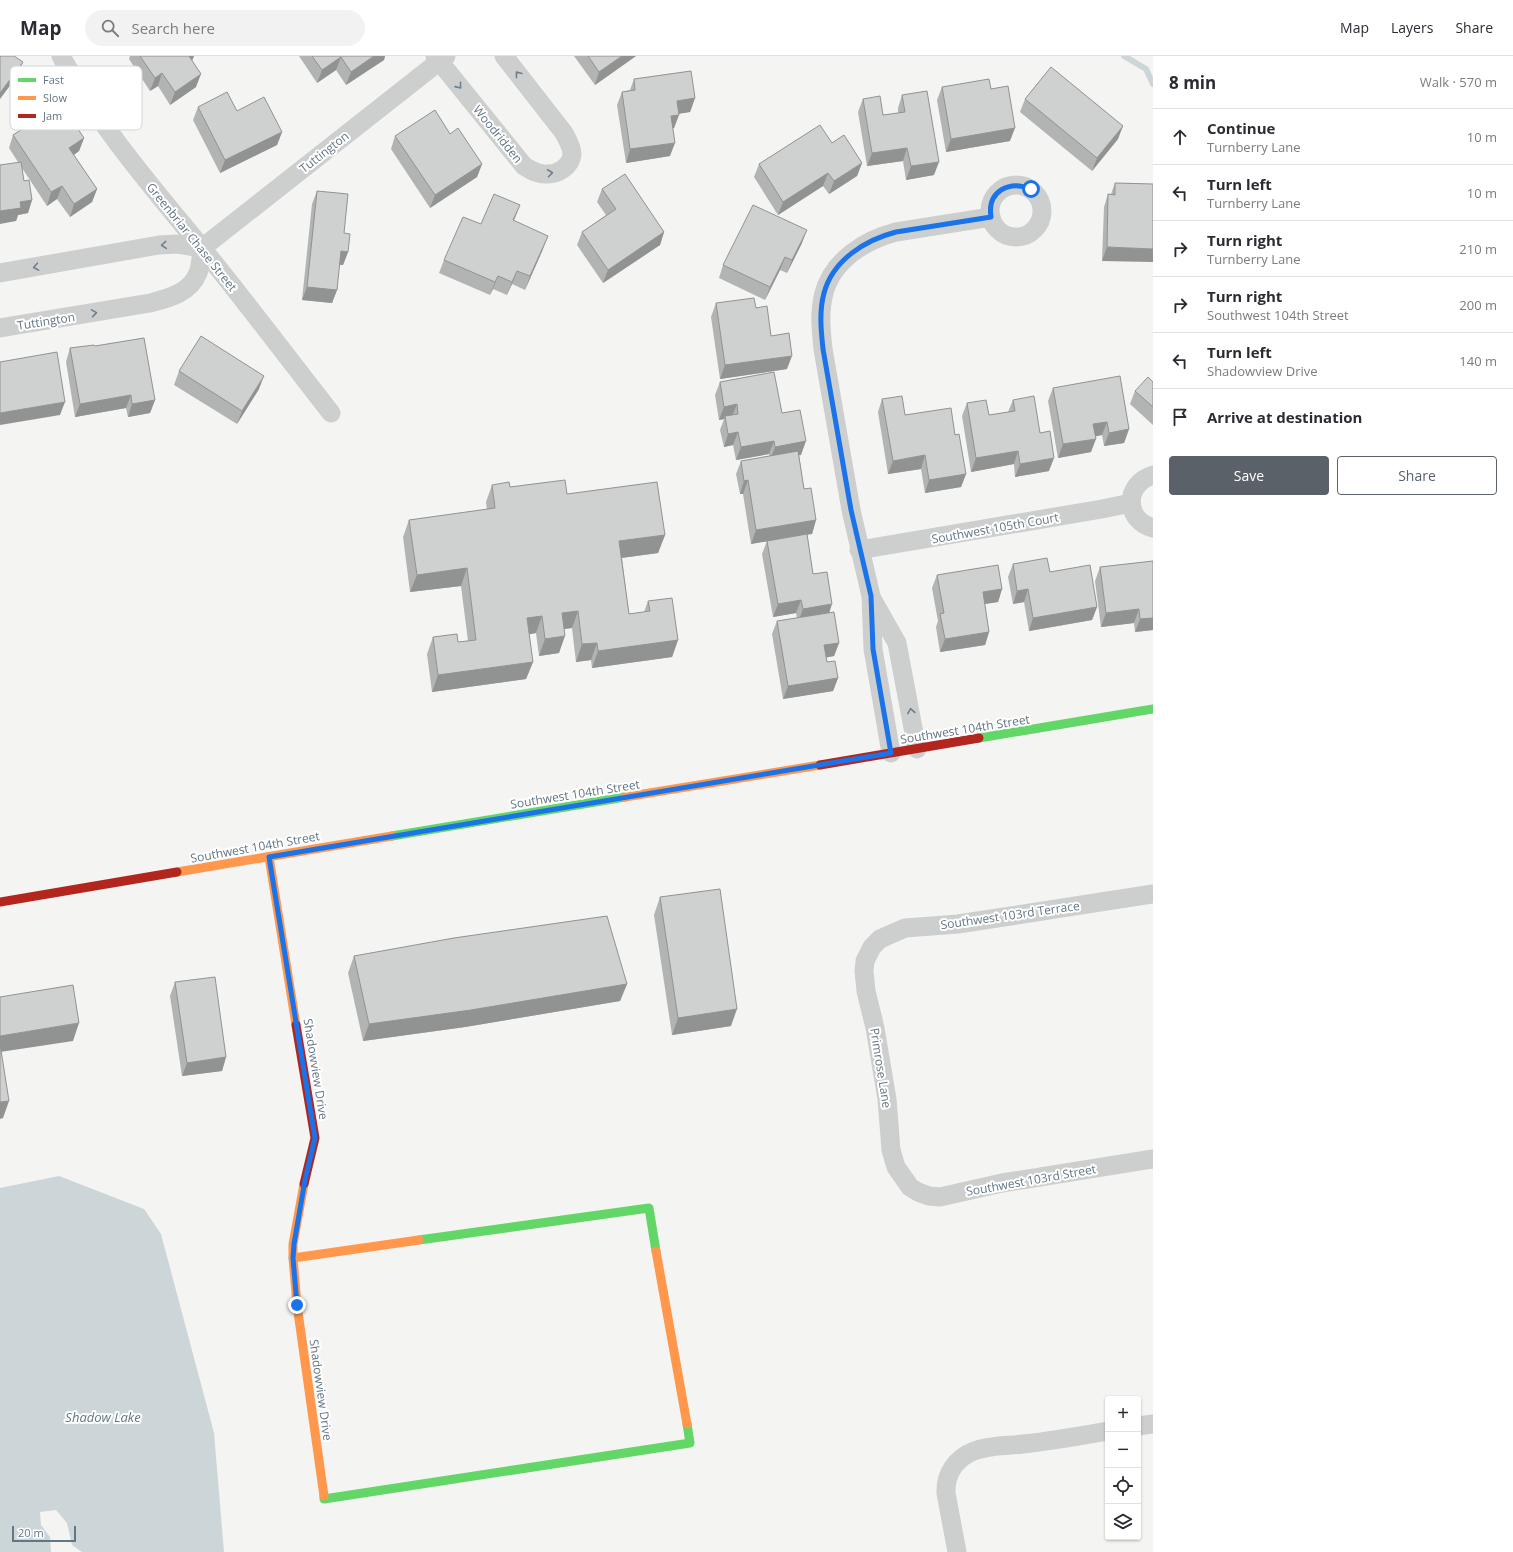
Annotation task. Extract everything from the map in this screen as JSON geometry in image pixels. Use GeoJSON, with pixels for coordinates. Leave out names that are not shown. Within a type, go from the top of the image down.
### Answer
{"type":"FeatureCollection","features":[{"type":"Feature","properties":{"kind":"street","name":"Greenbriar Chase Street"},"geometry":{"type":"LineString","coordinates":[[61,56],[67,66]]}},
{"type":"Feature","properties":{"kind":"street","name":"Woodridden"},"geometry":{"type":"LineString","coordinates":[[440,58],[524,166],[534,172],[545,174],[560,171],[566,167],[570,161],[572,153],[569,143],[564,133],[504,56]]}},
{"type":"Feature","properties":{"kind":"street","name":"Tuttington"},"geometry":{"type":"LineString","coordinates":[[0,328],[150,303],[168,298],[188,288],[198,273],[202,248],[440,58]]}},
{"type":"Feature","properties":{"kind":"street","name":"Greenbriar Chase Street"},"geometry":{"type":"LineString","coordinates":[[109,130],[155,192],[202,248],[331,412]]}},
{"type":"Feature","properties":{"kind":"street"},"geometry":{"type":"LineString","coordinates":[[891,753],[873,649],[871,596],[859,550],[823,349],[820,323],[824,292],[832,275],[851,254],[867,243],[882,236],[896,232],[991,217]]}},
{"type":"Feature","properties":{"kind":"street"},"geometry":{"type":"LineString","coordinates":[[0,273],[159,245],[178,244],[202,248]]}},
{"type":"Feature","properties":{"kind":"street"},"geometry":{"type":"LineString","coordinates":[[1153,475],[1146,477],[1138,483],[1133,492],[1131,503],[1136,517],[1144,524],[1153,528]]}},
{"type":"Feature","properties":{"kind":"street","name":"Southwest 105th Court"},"geometry":{"type":"LineString","coordinates":[[859,550],[1131,503]]}},
{"type":"Feature","properties":{"kind":"street"},"geometry":{"type":"LineString","coordinates":[[871,596],[898,643],[917,750]]}},
{"type":"Feature","properties":{"kind":"street","name":"Southwest 104th Street"},"geometry":{"type":"LineString","coordinates":[[0,902],[891,753],[917,750],[1153,709]]}},
{"type":"Feature","properties":{"kind":"street","name":"Shadowview Drive"},"geometry":{"type":"LineString","coordinates":[[269,857],[315,1138],[305,1180],[293,1258],[297,1305],[324,1499],[690,1443],[648,1208],[293,1258]]}},
{"type":"Feature","properties":{"kind":"street","name":"Southwest 103rd Terrace"},"geometry":{"type":"LineString","coordinates":[[872,947],[880,939],[904,928],[958,924],[1153,894]]}},
{"type":"Feature","properties":{"kind":"street","name":"Primrose Lane"},"geometry":{"type":"LineString","coordinates":[[872,947],[865,961],[864,976],[866,991],[876,1028],[887,1100],[891,1150],[896,1167],[910,1187]]}},
{"type":"Feature","properties":{"kind":"street","name":"Southwest 103rd Street"},"geometry":{"type":"LineString","coordinates":[[910,1187],[929,1196],[940,1197],[1002,1183],[1153,1159]]}},
{"type":"Feature","properties":{"kind":"street"},"geometry":{"type":"LineString","coordinates":[[1141,1426],[1153,1424]]}},
{"type":"Feature","properties":{"kind":"street"},"geometry":{"type":"LineString","coordinates":[[956,1552],[946,1493],[948,1476],[953,1466],[974,1451],[1105,1431]]}},
{"type":"Feature","properties":{"kind":"water","name":"Shadow Lake"},"geometry":{"type":"Polygon","coordinates":[[[59,1176],[144,1209],[161,1234],[214,1433],[224,1552],[82,1552],[72,1545],[67,1523],[56,1510],[40,1512],[41,1525],[50,1537],[51,1552],[0,1552],[0,1188],[59,1176]]]}},
{"type":"Feature","properties":{"kind":"building"},"geometry":{"type":"Polygon","coordinates":[[[0,56],[14,56],[23,62],[20,66],[10,66],[10,80],[0,93],[0,56]]]}},
{"type":"Feature","properties":{"kind":"building"},"geometry":{"type":"Polygon","coordinates":[[[140,56],[189,56],[201,74],[175,92],[162,73],[155,78],[140,56]]]}},
{"type":"Feature","properties":{"kind":"building"},"geometry":{"type":"Polygon","coordinates":[[[312,56],[374,56],[351,72],[341,57],[322,70],[312,56]]]}},
{"type":"Feature","properties":{"kind":"building"},"geometry":{"type":"Polygon","coordinates":[[[588,56],[622,56],[599,72],[588,56]]]}},
{"type":"Feature","properties":{"kind":"building"},"geometry":{"type":"Polygon","coordinates":[[[1051,67],[1123,126],[1097,158],[1025,99],[1051,67]]]}},
{"type":"Feature","properties":{"kind":"building"},"geometry":{"type":"Polygon","coordinates":[[[691,71],[695,98],[677,101],[679,115],[671,116],[675,143],[630,149],[622,92],[635,90],[634,79],[691,71]]]}},
{"type":"Feature","properties":{"kind":"building"},"geometry":{"type":"Polygon","coordinates":[[[989,79],[991,89],[1008,86],[1015,128],[951,139],[942,87],[989,79]]]}},
{"type":"Feature","properties":{"kind":"building"},"geometry":{"type":"Polygon","coordinates":[[[927,91],[939,162],[911,166],[907,148],[872,153],[863,99],[880,96],[883,115],[905,112],[902,95],[927,91]]]}},
{"type":"Feature","properties":{"kind":"building"},"geometry":{"type":"Polygon","coordinates":[[[227,92],[237,111],[264,97],[282,132],[225,160],[198,107],[227,92]]]}},
{"type":"Feature","properties":{"kind":"building"},"geometry":{"type":"Polygon","coordinates":[[[435,110],[450,134],[458,128],[482,164],[435,195],[395,136],[435,110]]]}},
{"type":"Feature","properties":{"kind":"building"},"geometry":{"type":"Polygon","coordinates":[[[820,125],[832,143],[844,135],[862,163],[834,181],[828,173],[783,202],[759,164],[820,125]]]}},
{"type":"Feature","properties":{"kind":"building"},"geometry":{"type":"Polygon","coordinates":[[[21,130],[79,130],[84,138],[69,148],[97,189],[74,204],[62,186],[51,192],[13,135],[21,130]]]}},
{"type":"Feature","properties":{"kind":"building"},"geometry":{"type":"Polygon","coordinates":[[[21,162],[24,181],[29,180],[32,200],[20,202],[21,208],[0,211],[0,165],[21,162]]]}},
{"type":"Feature","properties":{"kind":"building"},"geometry":{"type":"Polygon","coordinates":[[[625,174],[664,232],[608,270],[582,232],[616,209],[602,189],[625,174]]]}},
{"type":"Feature","properties":{"kind":"building"},"geometry":{"type":"Polygon","coordinates":[[[1115,183],[1153,184],[1153,249],[1107,247],[1108,194],[1115,195],[1115,183]]]}},
{"type":"Feature","properties":{"kind":"building"},"geometry":{"type":"Polygon","coordinates":[[[317,191],[348,194],[344,233],[350,234],[348,252],[341,251],[337,290],[307,287],[317,191]]]}},
{"type":"Feature","properties":{"kind":"building"},"geometry":{"type":"Polygon","coordinates":[[[494,194],[520,205],[513,220],[548,236],[530,276],[517,271],[512,282],[498,276],[495,282],[444,260],[463,217],[481,224],[494,194]]]}},
{"type":"Feature","properties":{"kind":"building"},"geometry":{"type":"Polygon","coordinates":[[[753,205],[807,230],[792,260],[785,257],[770,287],[723,265],[753,205]]]}},
{"type":"Feature","properties":{"kind":"building"},"geometry":{"type":"Polygon","coordinates":[[[754,298],[756,308],[767,306],[771,336],[789,333],[792,356],[725,365],[716,303],[754,298]]]}},
{"type":"Feature","properties":{"kind":"building"},"geometry":{"type":"Polygon","coordinates":[[[201,336],[264,376],[242,411],[179,371],[201,336]]]}},
{"type":"Feature","properties":{"kind":"building"},"geometry":{"type":"Polygon","coordinates":[[[144,338],[155,400],[132,404],[131,395],[80,404],[70,348],[95,346],[144,338]]]}},
{"type":"Feature","properties":{"kind":"building"},"geometry":{"type":"Polygon","coordinates":[[[57,352],[65,402],[0,413],[0,362],[57,352]]]}},
{"type":"Feature","properties":{"kind":"building"},"geometry":{"type":"Polygon","coordinates":[[[774,372],[782,413],[800,410],[806,441],[775,447],[774,441],[741,447],[738,432],[728,434],[725,416],[738,414],[737,404],[724,407],[720,382],[774,372]]]}},
{"type":"Feature","properties":{"kind":"building"},"geometry":{"type":"Polygon","coordinates":[[[1120,376],[1129,429],[1109,433],[1107,422],[1093,424],[1096,439],[1063,444],[1053,388],[1120,376]]]}},
{"type":"Feature","properties":{"kind":"building"},"geometry":{"type":"Polygon","coordinates":[[[1148,377],[1153,382],[1153,407],[1135,391],[1148,377]]]}},
{"type":"Feature","properties":{"kind":"building"},"geometry":{"type":"Polygon","coordinates":[[[902,396],[905,415],[951,408],[955,435],[959,434],[966,474],[929,480],[925,455],[893,461],[882,399],[902,396]]]}},
{"type":"Feature","properties":{"kind":"building"},"geometry":{"type":"Polygon","coordinates":[[[1034,396],[1040,433],[1050,431],[1054,458],[1020,464],[1018,451],[976,458],[967,403],[986,400],[989,415],[1015,411],[1013,400],[1034,396]]]}},
{"type":"Feature","properties":{"kind":"building"},"geometry":{"type":"Polygon","coordinates":[[[798,451],[804,489],[811,488],[816,520],[756,530],[748,480],[744,481],[741,461],[798,451]]]}},
{"type":"Feature","properties":{"kind":"building"},"geometry":{"type":"Polygon","coordinates":[[[565,480],[567,494],[657,482],[665,535],[619,541],[629,614],[650,611],[648,601],[672,598],[678,640],[598,651],[597,643],[582,644],[578,611],[562,613],[565,636],[545,639],[542,616],[527,618],[533,662],[438,675],[433,637],[457,634],[458,642],[476,640],[467,568],[417,575],[409,520],[495,508],[492,485],[509,482],[510,487],[565,480]]]}},
{"type":"Feature","properties":{"kind":"building"},"geometry":{"type":"Polygon","coordinates":[[[807,534],[813,574],[827,572],[832,604],[803,609],[801,600],[778,604],[767,541],[807,534]]]}},
{"type":"Feature","properties":{"kind":"building"},"geometry":{"type":"Polygon","coordinates":[[[1047,558],[1050,572],[1090,565],[1097,607],[1033,618],[1028,589],[1017,591],[1013,564],[1047,558]]]}},
{"type":"Feature","properties":{"kind":"building"},"geometry":{"type":"Polygon","coordinates":[[[1153,561],[1153,618],[1140,619],[1139,609],[1106,613],[1100,567],[1153,561]]]}},
{"type":"Feature","properties":{"kind":"building"},"geometry":{"type":"Polygon","coordinates":[[[998,565],[1002,589],[983,592],[989,632],[945,639],[940,614],[944,613],[937,575],[998,565]]]}},
{"type":"Feature","properties":{"kind":"building"},"geometry":{"type":"Polygon","coordinates":[[[834,612],[839,643],[824,645],[827,662],[835,661],[838,678],[788,686],[777,621],[834,612]]]}},
{"type":"Feature","properties":{"kind":"building"},"geometry":{"type":"Polygon","coordinates":[[[720,889],[737,1009],[678,1018],[660,897],[720,889]]]}},
{"type":"Feature","properties":{"kind":"building"},"geometry":{"type":"Polygon","coordinates":[[[607,916],[627,984],[471,1010],[369,1024],[354,956],[454,938],[607,916]]]}},
{"type":"Feature","properties":{"kind":"building"},"geometry":{"type":"Polygon","coordinates":[[[215,977],[226,1057],[187,1063],[175,982],[215,977]]]}},
{"type":"Feature","properties":{"kind":"building"},"geometry":{"type":"Polygon","coordinates":[[[73,985],[79,1023],[0,1036],[0,997],[73,985]]]}},
{"type":"Feature","properties":{"kind":"building"},"geometry":{"type":"Polygon","coordinates":[[[0,1044],[9,1101],[0,1102],[0,1044]]]}},
{"type":"Feature","properties":{"kind":"waterway"},"geometry":{"type":"LineString","coordinates":[[1124,56],[1146,69],[1153,84]]}},
{"type":"Feature","properties":{"kind":"traffic: fast"},"geometry":{"type":"LineString","coordinates":[[979,738],[1153,709]]}},
{"type":"Feature","properties":{"kind":"traffic: fast"},"geometry":{"type":"LineString","coordinates":[[392,836],[625,797]]}},
{"type":"Feature","properties":{"kind":"traffic: fast"},"geometry":{"type":"LineString","coordinates":[[419,1240],[649,1208],[656,1251]]}},
{"type":"Feature","properties":{"kind":"traffic: fast"},"geometry":{"type":"LineString","coordinates":[[324,1496],[324,1499],[690,1443],[687,1424]]}},
{"type":"Feature","properties":{"kind":"traffic: slow"},"geometry":{"type":"LineString","coordinates":[[625,797],[820,765]]}},
{"type":"Feature","properties":{"kind":"traffic: slow"},"geometry":{"type":"LineString","coordinates":[[177,872],[392,836]]}},
{"type":"Feature","properties":{"kind":"traffic: slow"},"geometry":{"type":"LineString","coordinates":[[269,857],[296,1025]]}},
{"type":"Feature","properties":{"kind":"traffic: slow"},"geometry":{"type":"LineString","coordinates":[[304,1184],[293,1244],[293,1258],[297,1305],[324,1496]]}},
{"type":"Feature","properties":{"kind":"traffic: slow"},"geometry":{"type":"LineString","coordinates":[[293,1258],[419,1240]]}},
{"type":"Feature","properties":{"kind":"traffic: slow"},"geometry":{"type":"LineString","coordinates":[[656,1251],[687,1424]]}},
{"type":"Feature","properties":{"kind":"traffic: jam"},"geometry":{"type":"LineString","coordinates":[[820,765],[979,738]]}},
{"type":"Feature","properties":{"kind":"traffic: jam"},"geometry":{"type":"LineString","coordinates":[[0,902],[177,872]]}},
{"type":"Feature","properties":{"kind":"traffic: jam"},"geometry":{"type":"LineString","coordinates":[[296,1025],[315,1138],[304,1184]]}},
{"type":"Feature","properties":{"kind":"route"},"geometry":{"type":"LineString","coordinates":[[297,1305],[293,1258],[294,1244],[305,1180],[315,1138],[278,902],[269,857],[891,753],[873,649],[871,596],[859,550],[851,510],[823,349],[820,323],[824,292],[832,275],[840,265],[851,254],[867,243],[882,236],[896,232],[991,217],[990,206],[992,200],[998,192],[1006,187],[1014,185],[1024,186],[1031,189]]}}]}
